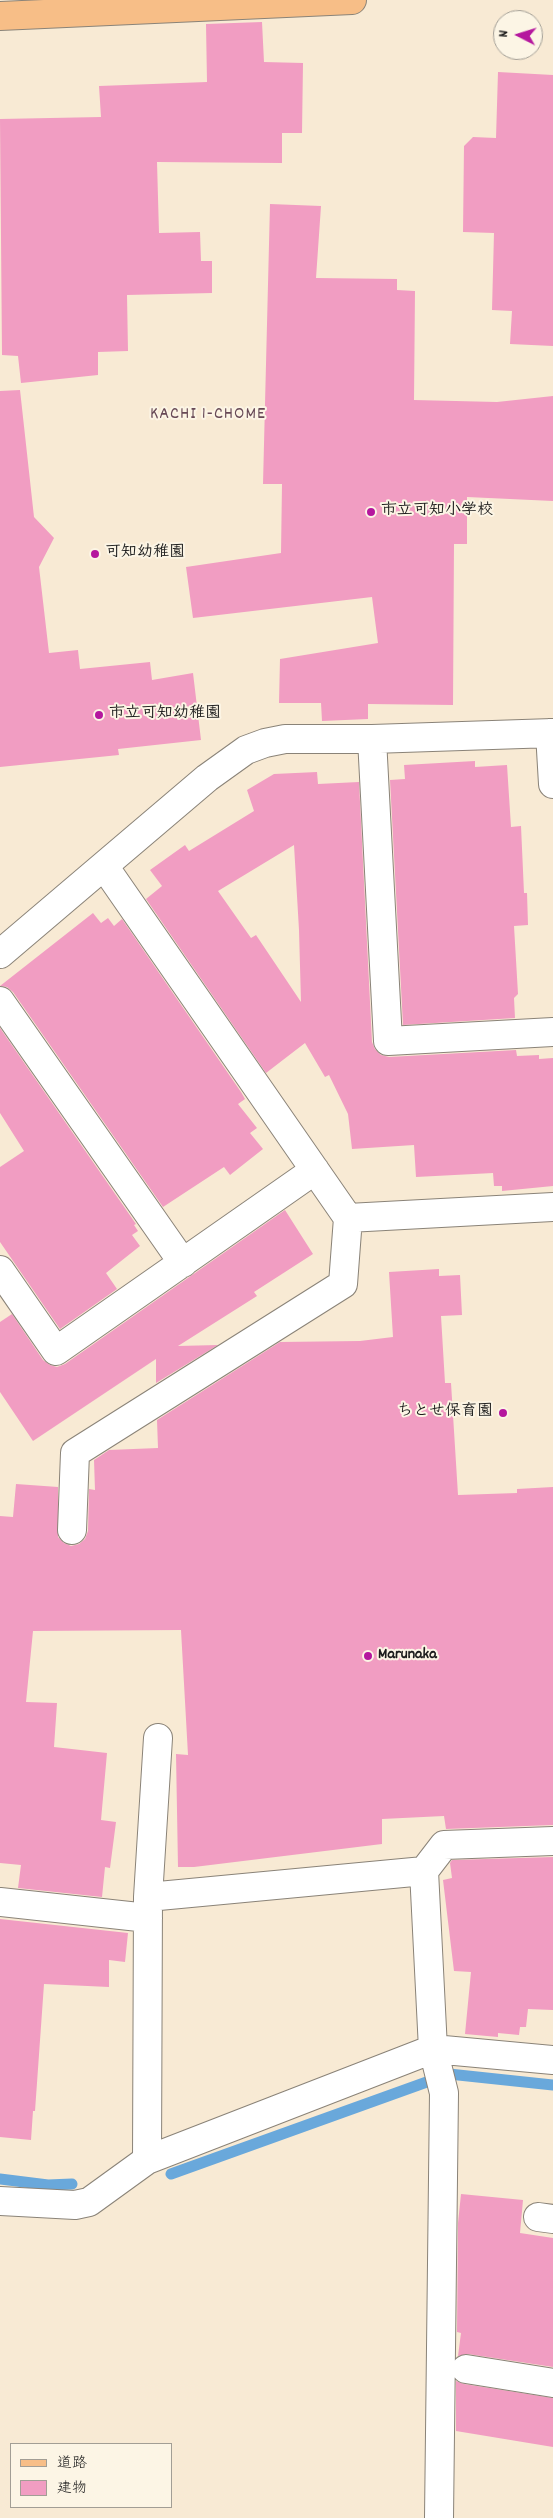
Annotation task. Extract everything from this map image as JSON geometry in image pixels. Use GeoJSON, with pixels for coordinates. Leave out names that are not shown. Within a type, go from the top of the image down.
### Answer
{"type":"FeatureCollection","features":[{"type":"Feature","properties":{"kind":"main road"},"geometry":{"type":"LineString","coordinates":[[0,16],[59,6],[352,0]]}},
{"type":"Feature","properties":{"kind":"street"},"geometry":{"type":"LineString","coordinates":[[0,954],[220,767],[246,750],[265,743],[285,739],[372,739],[552,733],[553,784]]}},
{"type":"Feature","properties":{"kind":"street"},"geometry":{"type":"LineString","coordinates":[[372,739],[388,1041],[553,1032]]}},
{"type":"Feature","properties":{"kind":"street"},"geometry":{"type":"LineString","coordinates":[[72,1530],[75,1453],[343,1284],[348,1218],[104,866]]}},
{"type":"Feature","properties":{"kind":"street"},"geometry":{"type":"LineString","coordinates":[[0,1001],[183,1263]]}},
{"type":"Feature","properties":{"kind":"street"},"geometry":{"type":"LineString","coordinates":[[0,1270],[56,1350],[315,1170]]}},
{"type":"Feature","properties":{"kind":"street"},"geometry":{"type":"LineString","coordinates":[[348,1218],[553,1208]]}},
{"type":"Feature","properties":{"kind":"street"},"geometry":{"type":"LineString","coordinates":[[147,2160],[148,1907],[158,1738]]}},
{"type":"Feature","properties":{"kind":"street"},"geometry":{"type":"LineString","coordinates":[[439,2518],[438,2070],[424,1871],[444,1845],[553,1841]]}},
{"type":"Feature","properties":{"kind":"street"},"geometry":{"type":"LineString","coordinates":[[0,1902],[148,1907],[424,1871]]}},
{"type":"Feature","properties":{"kind":"street"},"geometry":{"type":"LineString","coordinates":[[0,2201],[75,2205],[90,2202],[147,2160],[438,2070],[553,2060]]}},
{"type":"Feature","properties":{"kind":"street"},"geometry":{"type":"LineString","coordinates":[[466,2369],[553,2383]]}},
{"type":"Feature","properties":{"kind":"building"},"geometry":{"type":"Polygon","coordinates":[[[262,22],[264,62],[303,63],[302,133],[282,133],[282,163],[157,162],[159,233],[200,232],[201,261],[212,261],[212,293],[127,295],[128,351],[98,352],[98,375],[21,383],[18,356],[2,355],[0,119],[101,117],[99,86],[207,82],[206,24],[262,22]]]}},
{"type":"Feature","properties":{"kind":"building","name":"市立可知小学校"},"geometry":{"type":"Polygon","coordinates":[[[498,72],[553,75],[553,346],[510,344],[512,311],[492,310],[494,233],[463,232],[464,146],[473,137],[496,138],[498,72]]]}},
{"type":"Feature","properties":{"kind":"building"},"geometry":{"type":"Polygon","coordinates":[[[270,204],[321,206],[316,278],[397,279],[397,290],[415,291],[414,400],[497,402],[553,396],[553,501],[467,497],[467,544],[454,544],[453,705],[368,704],[368,719],[322,721],[321,703],[279,703],[280,659],[378,643],[372,597],[193,618],[186,567],[281,553],[282,484],[263,484],[270,204]]]}},
{"type":"Feature","properties":{"kind":"building"},"geometry":{"type":"Polygon","coordinates":[[[20,390],[34,517],[54,538],[39,567],[49,653],[78,650],[80,669],[150,662],[152,680],[193,673],[201,740],[118,749],[119,755],[0,767],[0,391],[20,390]]]}},
{"type":"Feature","properties":{"kind":"building"},"geometry":{"type":"Polygon","coordinates":[[[475,761],[475,767],[507,765],[511,827],[521,826],[524,893],[527,893],[528,925],[514,926],[518,994],[514,998],[515,1018],[403,1025],[390,780],[405,779],[404,765],[475,761]]]}},
{"type":"Feature","properties":{"kind":"building"},"geometry":{"type":"Polygon","coordinates":[[[317,772],[318,784],[359,782],[372,1042],[375,1049],[381,1055],[389,1057],[516,1050],[517,1056],[539,1055],[539,1059],[553,1058],[553,1186],[502,1191],[502,1186],[494,1186],[493,1173],[416,1177],[414,1145],[352,1149],[348,1114],[329,1075],[325,1077],[305,1043],[266,1073],[146,899],[162,886],[150,870],[185,845],[189,851],[254,811],[247,790],[274,774],[317,772]],[[294,845],[218,891],[251,938],[256,935],[301,1002],[294,845]]]}},
{"type":"Feature","properties":{"kind":"building"},"geometry":{"type":"Polygon","coordinates":[[[93,913],[101,923],[108,918],[114,926],[122,919],[241,1092],[245,1099],[238,1104],[257,1128],[250,1133],[263,1149],[230,1175],[224,1167],[163,1207],[13,992],[7,987],[0,986],[93,913]]]}},
{"type":"Feature","properties":{"kind":"building"},"geometry":{"type":"Polygon","coordinates":[[[0,1028],[136,1224],[134,1225],[138,1231],[132,1235],[140,1246],[106,1273],[117,1289],[60,1329],[0,1242],[0,1167],[24,1151],[0,1113],[0,1028]]]}},
{"type":"Feature","properties":{"kind":"building"},"geometry":{"type":"Polygon","coordinates":[[[285,1210],[313,1254],[254,1292],[257,1296],[178,1346],[218,1345],[156,1383],[156,1359],[33,1441],[0,1392],[0,1322],[12,1314],[43,1360],[57,1367],[65,1364],[285,1210]]]}},
{"type":"Feature","properties":{"kind":"building"},"geometry":{"type":"Polygon","coordinates":[[[439,1269],[439,1276],[460,1275],[462,1315],[441,1316],[445,1383],[451,1383],[458,1495],[517,1493],[517,1489],[553,1487],[553,1825],[446,1829],[444,1816],[382,1819],[382,1844],[194,1867],[178,1867],[176,1754],[188,1755],[181,1630],[33,1631],[26,1702],[57,1703],[54,1747],[107,1753],[101,1820],[116,1822],[110,1868],[105,1867],[102,1897],[18,1888],[21,1865],[0,1863],[0,1516],[13,1517],[16,1484],[58,1487],[58,1537],[64,1543],[71,1546],[79,1544],[85,1539],[88,1531],[89,1489],[95,1490],[94,1460],[109,1450],[158,1448],[157,1420],[280,1342],[360,1341],[393,1337],[389,1272],[439,1269]]]}},
{"type":"Feature","properties":{"kind":"building"},"geometry":{"type":"Polygon","coordinates":[[[553,1857],[553,2010],[528,2009],[526,2027],[520,2027],[519,2035],[498,2033],[498,2037],[465,2034],[471,1972],[454,1971],[443,1880],[452,1878],[450,1863],[452,1860],[553,1857]]]}},
{"type":"Feature","properties":{"kind":"building"},"geometry":{"type":"Polygon","coordinates":[[[0,1919],[128,1933],[125,1962],[109,1960],[109,1987],[44,1984],[35,2111],[33,2111],[31,2140],[0,2137],[0,1919]]]}},
{"type":"Feature","properties":{"kind":"building"},"geometry":{"type":"Polygon","coordinates":[[[461,2194],[523,2200],[520,2233],[553,2238],[553,2367],[468,2354],[458,2356],[461,2333],[457,2332],[458,2223],[461,2194]]]}},
{"type":"Feature","properties":{"kind":"building"},"geometry":{"type":"Polygon","coordinates":[[[456,2381],[464,2384],[553,2398],[553,2447],[456,2431],[456,2381]]]}},
{"type":"Feature","properties":{"kind":"waterway"},"geometry":{"type":"LineString","coordinates":[[171,2174],[449,2074],[553,2085]]}},
{"type":"Feature","properties":{"kind":"waterway"},"geometry":{"type":"LineString","coordinates":[[0,2179],[48,2185],[72,2184]]}},
{"type":"Feature","properties":{"kind":"place","name":"市立可知小学校"},"geometry":{"type":"Point","coordinates":[371,512]}},
{"type":"Feature","properties":{"kind":"place","name":"可知幼稚園"},"geometry":{"type":"Point","coordinates":[95,554]}},
{"type":"Feature","properties":{"kind":"place","name":"市立可知幼稚園"},"geometry":{"type":"Point","coordinates":[99,715]}},
{"type":"Feature","properties":{"kind":"place","name":"ちとせ保育園"},"geometry":{"type":"Point","coordinates":[503,1413]}},
{"type":"Feature","properties":{"kind":"place","name":"Marunaka"},"geometry":{"type":"Point","coordinates":[368,1656]}},
{"type":"Feature","properties":{"kind":"district","name":"KACHI 1-CHOME"},"geometry":{"type":"Point","coordinates":[208,416]}}]}
